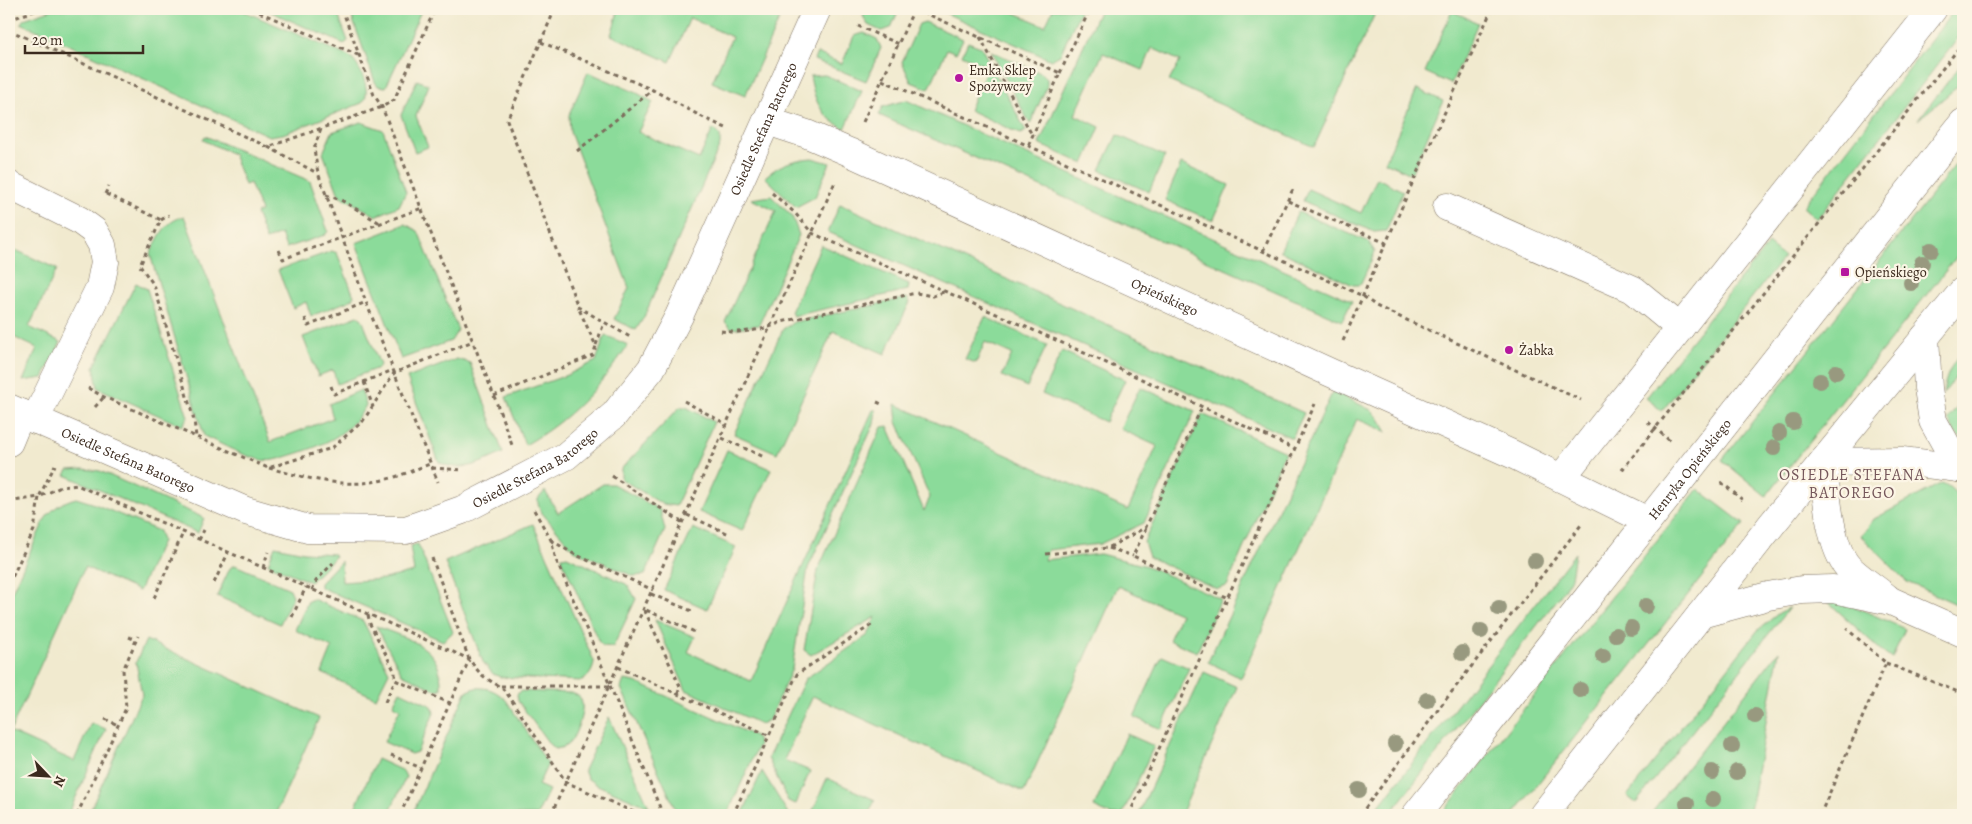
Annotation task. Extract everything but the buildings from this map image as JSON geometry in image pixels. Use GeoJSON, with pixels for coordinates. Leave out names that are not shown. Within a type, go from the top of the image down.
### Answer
{"type":"FeatureCollection","features":[{"type":"Feature","properties":{"kind":"street","name":"Osiedle Stefana Batorego"},"geometry":{"type":"LineString","coordinates":[[22,414],[246,511],[308,529],[406,530],[462,510],[566,456],[614,415],[651,369],[679,316],[816,9]]}},
{"type":"Feature","properties":{"kind":"street"},"geometry":{"type":"LineString","coordinates":[[1561,478],[1934,9]]}},
{"type":"Feature","properties":{"kind":"street","name":"Opieńskiego"},"geometry":{"type":"LineString","coordinates":[[767,121],[807,134],[849,152],[1561,478],[1648,520]]}},
{"type":"Feature","properties":{"kind":"street","name":"Henryka Opieńskiego"},"geometry":{"type":"LineString","coordinates":[[1416,815],[1963,123]]}},
{"type":"Feature","properties":{"kind":"street"},"geometry":{"type":"LineString","coordinates":[[9,185],[79,220],[94,231],[102,245],[105,262],[100,287],[22,414],[9,442]]}},
{"type":"Feature","properties":{"kind":"street"},"geometry":{"type":"LineString","coordinates":[[1447,207],[1634,290],[1680,328]]}},
{"type":"Feature","properties":{"kind":"street"},"geometry":{"type":"LineString","coordinates":[[1543,815],[1772,524],[1963,291]]}},
{"type":"Feature","properties":{"kind":"street"},"geometry":{"type":"LineString","coordinates":[[1823,462],[1902,461],[1959,468],[1933,421],[1928,388],[1925,337]]}},
{"type":"Feature","properties":{"kind":"street"},"geometry":{"type":"LineString","coordinates":[[1823,462],[1835,542],[1847,566],[1890,601]]}},
{"type":"Feature","properties":{"kind":"street"},"geometry":{"type":"LineString","coordinates":[[1701,614],[1768,596],[1802,590],[1833,589],[1890,601],[1963,633]]}},
{"type":"Feature","properties":{"kind":"path"},"geometry":{"type":"LineString","coordinates":[[9,20],[39,9]]}},
{"type":"Feature","properties":{"kind":"path"},"geometry":{"type":"LineString","coordinates":[[252,9],[359,55]]}},
{"type":"Feature","properties":{"kind":"path"},"geometry":{"type":"LineString","coordinates":[[342,9],[374,95],[382,107],[422,208],[494,396],[532,506],[550,540],[556,560],[595,649],[663,815]]}},
{"type":"Feature","properties":{"kind":"path"},"geometry":{"type":"LineString","coordinates":[[268,147],[382,107],[394,100],[435,9]]}},
{"type":"Feature","properties":{"kind":"path"},"geometry":{"type":"LineString","coordinates":[[555,9],[507,120],[578,308],[596,346]]}},
{"type":"Feature","properties":{"kind":"path"},"geometry":{"type":"LineString","coordinates":[[551,815],[722,438],[812,233],[915,9],[980,36],[1060,73]]}},
{"type":"Feature","properties":{"kind":"path"},"geometry":{"type":"LineString","coordinates":[[1028,146],[1090,9]]}},
{"type":"Feature","properties":{"kind":"path"},"geometry":{"type":"LineString","coordinates":[[1129,815],[1492,9]]}},
{"type":"Feature","properties":{"kind":"path"},"geometry":{"type":"LineString","coordinates":[[858,26],[899,44]]}},
{"type":"Feature","properties":{"kind":"path"},"geometry":{"type":"LineString","coordinates":[[9,30],[268,147],[318,173]]}},
{"type":"Feature","properties":{"kind":"path"},"geometry":{"type":"LineString","coordinates":[[980,36],[1033,136]]}},
{"type":"Feature","properties":{"kind":"path"},"geometry":{"type":"LineString","coordinates":[[540,42],[653,90],[728,129]]}},
{"type":"Feature","properties":{"kind":"path"},"geometry":{"type":"LineString","coordinates":[[1360,815],[1440,707],[1601,498],[1963,43]]}},
{"type":"Feature","properties":{"kind":"path"},"geometry":{"type":"LineString","coordinates":[[882,80],[1363,296],[1376,306],[1612,414],[1637,413],[1772,524]]}},
{"type":"Feature","properties":{"kind":"path"},"geometry":{"type":"LineString","coordinates":[[577,151],[653,90]]}},
{"type":"Feature","properties":{"kind":"path"},"geometry":{"type":"LineString","coordinates":[[321,129],[314,149],[318,173],[366,302],[441,488],[441,497],[425,540],[469,659],[487,680],[500,686],[609,686]]}},
{"type":"Feature","properties":{"kind":"path"},"geometry":{"type":"LineString","coordinates":[[105,194],[109,186]]}},
{"type":"Feature","properties":{"kind":"path"},"geometry":{"type":"LineString","coordinates":[[1263,251],[1294,187]]}},
{"type":"Feature","properties":{"kind":"path"},"geometry":{"type":"LineString","coordinates":[[97,190],[162,220]]}},
{"type":"Feature","properties":{"kind":"path"},"geometry":{"type":"LineString","coordinates":[[326,194],[341,200],[381,224]]}},
{"type":"Feature","properties":{"kind":"path"},"geometry":{"type":"LineString","coordinates":[[1288,201],[1386,243]]}},
{"type":"Feature","properties":{"kind":"path"},"geometry":{"type":"LineString","coordinates":[[279,250],[283,259],[422,208]]}},
{"type":"Feature","properties":{"kind":"path"},"geometry":{"type":"LineString","coordinates":[[135,274],[162,220],[169,215]]}},
{"type":"Feature","properties":{"kind":"path"},"geometry":{"type":"LineString","coordinates":[[812,233],[1295,449]]}},
{"type":"Feature","properties":{"kind":"path"},"geometry":{"type":"LineString","coordinates":[[140,265],[154,285],[194,420],[196,438]]}},
{"type":"Feature","properties":{"kind":"path"},"geometry":{"type":"LineString","coordinates":[[721,331],[731,333],[771,328],[781,322],[916,292],[933,296],[946,292]]}},
{"type":"Feature","properties":{"kind":"path"},"geometry":{"type":"LineString","coordinates":[[305,318],[308,326],[366,302]]}},
{"type":"Feature","properties":{"kind":"path"},"geometry":{"type":"LineString","coordinates":[[578,308],[637,341]]}},
{"type":"Feature","properties":{"kind":"path"},"geometry":{"type":"LineString","coordinates":[[494,396],[593,355],[604,323]]}},
{"type":"Feature","properties":{"kind":"path"},"geometry":{"type":"LineString","coordinates":[[331,386],[334,394],[472,341]]}},
{"type":"Feature","properties":{"kind":"path"},"geometry":{"type":"LineString","coordinates":[[268,468],[332,448],[363,420],[394,372]]}},
{"type":"Feature","properties":{"kind":"path"},"geometry":{"type":"LineString","coordinates":[[364,382],[373,407]]}},
{"type":"Feature","properties":{"kind":"path"},"geometry":{"type":"LineString","coordinates":[[83,385],[104,397],[268,468],[313,480],[350,484],[383,480],[431,466],[464,470]]}},
{"type":"Feature","properties":{"kind":"path"},"geometry":{"type":"LineString","coordinates":[[684,401],[728,424]]}},
{"type":"Feature","properties":{"kind":"path"},"geometry":{"type":"LineString","coordinates":[[877,402],[884,405]]}},
{"type":"Feature","properties":{"kind":"path"},"geometry":{"type":"LineString","coordinates":[[1133,556],[1202,407]]}},
{"type":"Feature","properties":{"kind":"path"},"geometry":{"type":"LineString","coordinates":[[722,438],[764,456]]}},
{"type":"Feature","properties":{"kind":"path"},"geometry":{"type":"LineString","coordinates":[[9,584],[34,530],[39,497],[59,457]]}},
{"type":"Feature","properties":{"kind":"path"},"geometry":{"type":"LineString","coordinates":[[612,476],[683,523]]}},
{"type":"Feature","properties":{"kind":"path"},"geometry":{"type":"LineString","coordinates":[[9,499],[14,501],[39,497],[61,487],[77,485],[469,659]]}},
{"type":"Feature","properties":{"kind":"path"},"geometry":{"type":"LineString","coordinates":[[687,515],[729,534]]}},
{"type":"Feature","properties":{"kind":"path"},"geometry":{"type":"LineString","coordinates":[[1108,548],[1146,527]]}},
{"type":"Feature","properties":{"kind":"path"},"geometry":{"type":"LineString","coordinates":[[154,598],[183,533]]}},
{"type":"Feature","properties":{"kind":"path"},"geometry":{"type":"LineString","coordinates":[[550,540],[572,553],[694,612]]}},
{"type":"Feature","properties":{"kind":"path"},"geometry":{"type":"LineString","coordinates":[[263,568],[271,545]]}},
{"type":"Feature","properties":{"kind":"path"},"geometry":{"type":"LineString","coordinates":[[1046,554],[1108,548],[1133,556],[1228,598]]}},
{"type":"Feature","properties":{"kind":"path"},"geometry":{"type":"LineString","coordinates":[[214,583],[228,553]]}},
{"type":"Feature","properties":{"kind":"path"},"geometry":{"type":"LineString","coordinates":[[312,590],[316,581],[338,559]]}},
{"type":"Feature","properties":{"kind":"path"},"geometry":{"type":"LineString","coordinates":[[292,618],[306,587]]}},
{"type":"Feature","properties":{"kind":"path"},"geometry":{"type":"LineString","coordinates":[[644,609],[697,633]]}},
{"type":"Feature","properties":{"kind":"path"},"geometry":{"type":"LineString","coordinates":[[644,609],[680,686],[678,694]]}},
{"type":"Feature","properties":{"kind":"path"},"geometry":{"type":"LineString","coordinates":[[368,615],[370,624],[395,672],[395,680],[385,702]]}},
{"type":"Feature","properties":{"kind":"path"},"geometry":{"type":"LineString","coordinates":[[732,815],[797,674],[873,624]]}},
{"type":"Feature","properties":{"kind":"path"},"geometry":{"type":"LineString","coordinates":[[1844,626],[1886,663],[1963,694]]}},
{"type":"Feature","properties":{"kind":"path"},"geometry":{"type":"LineString","coordinates":[[77,815],[126,708],[123,670],[137,638],[129,637]]}},
{"type":"Feature","properties":{"kind":"path"},"geometry":{"type":"LineString","coordinates":[[400,815],[469,659]]}},
{"type":"Feature","properties":{"kind":"path"},"geometry":{"type":"LineString","coordinates":[[1820,815],[1886,663]]}},
{"type":"Feature","properties":{"kind":"path"},"geometry":{"type":"LineString","coordinates":[[618,667],[768,735]]}},
{"type":"Feature","properties":{"kind":"path"},"geometry":{"type":"LineString","coordinates":[[395,680],[450,703]]}},
{"type":"Feature","properties":{"kind":"path"},"geometry":{"type":"LineString","coordinates":[[500,686],[552,758],[566,782],[640,815]]}},
{"type":"Feature","properties":{"kind":"path"},"geometry":{"type":"LineString","coordinates":[[104,718],[118,725]]}},
{"type":"Feature","properties":{"kind":"path"},"geometry":{"type":"LineString","coordinates":[[391,755],[422,768]]}},
{"type":"Feature","properties":{"kind":"green space"},"geometry":{"type":"Polygon","coordinates":[[[53,9],[239,9],[350,57],[358,66],[364,79],[366,86],[365,98],[362,103],[283,134],[269,136],[21,23],[24,19],[53,9]]]}},
{"type":"Feature","properties":{"kind":"green space"},"geometry":{"type":"Polygon","coordinates":[[[264,9],[336,9],[348,41],[344,44],[264,9]]]}},
{"type":"Feature","properties":{"kind":"green space"},"geometry":{"type":"Polygon","coordinates":[[[349,9],[422,9],[386,87],[378,86],[375,82],[349,9]]]}},
{"type":"Feature","properties":{"kind":"green space"},"geometry":{"type":"Polygon","coordinates":[[[619,9],[784,9],[745,96],[712,82],[732,37],[690,18],[670,62],[611,35],[619,9]]]}},
{"type":"Feature","properties":{"kind":"green space"},"geometry":{"type":"Polygon","coordinates":[[[867,9],[899,9],[891,28],[881,31],[868,25],[863,16],[867,9]]]}},
{"type":"Feature","properties":{"kind":"green space"},"geometry":{"type":"Polygon","coordinates":[[[942,9],[1006,9],[1045,26],[1053,9],[1081,9],[1060,55],[1051,60],[943,12],[942,9]]]}},
{"type":"Feature","properties":{"kind":"green space"},"geometry":{"type":"Polygon","coordinates":[[[1100,9],[1377,9],[1314,147],[1169,81],[1180,61],[1152,48],[1143,70],[1103,53],[1075,115],[1100,127],[1084,164],[1039,144],[1100,9]]]}},
{"type":"Feature","properties":{"kind":"green space"},"geometry":{"type":"Polygon","coordinates":[[[1955,9],[1963,9],[1963,32],[1817,219],[1803,207],[1955,9]]]}},
{"type":"Feature","properties":{"kind":"green space"},"geometry":{"type":"Polygon","coordinates":[[[1452,11],[1478,23],[1451,84],[1425,72],[1452,11]]]}},
{"type":"Feature","properties":{"kind":"green space"},"geometry":{"type":"Polygon","coordinates":[[[925,22],[963,39],[956,53],[947,49],[929,89],[911,82],[902,62],[919,24],[925,22]]]}},
{"type":"Feature","properties":{"kind":"green space"},"geometry":{"type":"Polygon","coordinates":[[[864,33],[877,39],[881,48],[866,81],[814,60],[817,53],[842,64],[854,36],[864,33]]]}},
{"type":"Feature","properties":{"kind":"green space"},"geometry":{"type":"Polygon","coordinates":[[[968,42],[981,47],[1026,131],[1020,134],[969,110],[988,67],[962,55],[968,42]]]}},
{"type":"Feature","properties":{"kind":"green space"},"geometry":{"type":"Polygon","coordinates":[[[991,51],[1043,74],[1047,79],[1047,86],[1030,124],[991,51]]]}},
{"type":"Feature","properties":{"kind":"green space"},"geometry":{"type":"Polygon","coordinates":[[[1963,62],[1963,82],[1918,120],[1963,62]]]}},
{"type":"Feature","properties":{"kind":"green space"},"geometry":{"type":"Polygon","coordinates":[[[588,72],[653,102],[638,132],[699,159],[713,129],[720,136],[720,145],[644,317],[636,330],[614,319],[629,288],[570,132],[569,115],[588,72]]]}},
{"type":"Feature","properties":{"kind":"green space"},"geometry":{"type":"Polygon","coordinates":[[[825,75],[862,91],[845,129],[825,114],[814,94],[810,76],[825,75]]]}},
{"type":"Feature","properties":{"kind":"green space"},"geometry":{"type":"Polygon","coordinates":[[[417,80],[429,85],[416,116],[428,147],[415,152],[401,115],[417,80]]]}},
{"type":"Feature","properties":{"kind":"green space"},"geometry":{"type":"Polygon","coordinates":[[[1417,89],[1443,101],[1411,174],[1385,162],[1417,89]]]}},
{"type":"Feature","properties":{"kind":"green space"},"geometry":{"type":"Polygon","coordinates":[[[906,100],[1352,301],[1342,321],[879,115],[883,107],[906,100]]]}},
{"type":"Feature","properties":{"kind":"green space"},"geometry":{"type":"Polygon","coordinates":[[[361,122],[383,130],[406,192],[399,206],[376,216],[339,195],[323,153],[332,132],[361,122]]]}},
{"type":"Feature","properties":{"kind":"green space"},"geometry":{"type":"Polygon","coordinates":[[[1117,135],[1165,156],[1149,192],[1100,170],[1117,135]]]}},
{"type":"Feature","properties":{"kind":"green space"},"geometry":{"type":"Polygon","coordinates":[[[205,136],[310,181],[328,231],[325,235],[286,248],[281,234],[266,240],[256,213],[261,211],[250,183],[245,185],[233,154],[203,140],[205,136]]]}},
{"type":"Feature","properties":{"kind":"green space"},"geometry":{"type":"Polygon","coordinates":[[[1963,155],[1963,249],[1766,496],[1722,460],[1963,155]]]}},
{"type":"Feature","properties":{"kind":"green space"},"geometry":{"type":"Polygon","coordinates":[[[812,158],[830,163],[815,197],[796,207],[765,177],[787,163],[812,158]]]}},
{"type":"Feature","properties":{"kind":"green space"},"geometry":{"type":"Polygon","coordinates":[[[1181,164],[1229,185],[1213,221],[1165,200],[1181,164]]]}},
{"type":"Feature","properties":{"kind":"green space"},"geometry":{"type":"Polygon","coordinates":[[[1377,178],[1403,191],[1386,231],[1374,232],[1303,201],[1308,189],[1361,213],[1377,178]]]}},
{"type":"Feature","properties":{"kind":"green space"},"geometry":{"type":"Polygon","coordinates":[[[771,196],[792,216],[799,235],[759,325],[732,329],[725,322],[776,211],[751,199],[771,196]]]}},
{"type":"Feature","properties":{"kind":"green space"},"geometry":{"type":"Polygon","coordinates":[[[840,204],[1304,413],[1292,438],[828,232],[840,204]]]}},
{"type":"Feature","properties":{"kind":"green space"},"geometry":{"type":"Polygon","coordinates":[[[1298,212],[1369,242],[1375,252],[1361,283],[1353,285],[1280,251],[1298,212]]]}},
{"type":"Feature","properties":{"kind":"green space"},"geometry":{"type":"Polygon","coordinates":[[[184,216],[270,442],[333,418],[329,404],[361,390],[366,405],[352,424],[335,438],[281,458],[262,460],[232,450],[204,436],[150,254],[167,226],[184,216]]]}},
{"type":"Feature","properties":{"kind":"green space"},"geometry":{"type":"Polygon","coordinates":[[[405,224],[418,231],[458,330],[451,341],[401,359],[356,243],[405,224]]]}},
{"type":"Feature","properties":{"kind":"green space"},"geometry":{"type":"Polygon","coordinates":[[[1768,244],[1784,257],[1662,411],[1646,398],[1768,244]]]}},
{"type":"Feature","properties":{"kind":"green space"},"geometry":{"type":"Polygon","coordinates":[[[821,245],[909,284],[908,290],[793,316],[791,312],[821,245]]]}},
{"type":"Feature","properties":{"kind":"green space"},"geometry":{"type":"Polygon","coordinates":[[[9,247],[57,269],[29,327],[61,342],[43,378],[23,381],[37,348],[9,335],[9,247]]]}},
{"type":"Feature","properties":{"kind":"green space"},"geometry":{"type":"Polygon","coordinates":[[[332,251],[337,253],[354,296],[351,300],[311,316],[306,302],[293,308],[278,270],[332,251]]]}},
{"type":"Feature","properties":{"kind":"green space"},"geometry":{"type":"Polygon","coordinates":[[[136,283],[147,289],[188,417],[182,426],[98,388],[94,367],[136,283]]]}},
{"type":"Feature","properties":{"kind":"green space"},"geometry":{"type":"Polygon","coordinates":[[[907,298],[910,302],[885,354],[833,331],[777,453],[734,434],[783,329],[794,322],[907,298]]]}},
{"type":"Feature","properties":{"kind":"green space"},"geometry":{"type":"Polygon","coordinates":[[[358,316],[362,319],[380,365],[378,368],[337,384],[333,370],[318,376],[303,337],[358,316]]]}},
{"type":"Feature","properties":{"kind":"green space"},"geometry":{"type":"Polygon","coordinates":[[[985,317],[1047,345],[1027,387],[1002,376],[1012,354],[985,342],[976,363],[965,359],[985,317]]]}},
{"type":"Feature","properties":{"kind":"green space"},"geometry":{"type":"Polygon","coordinates":[[[605,335],[628,345],[618,360],[607,375],[569,414],[525,445],[506,397],[567,375],[596,361],[605,335]]]}},
{"type":"Feature","properties":{"kind":"green space"},"geometry":{"type":"Polygon","coordinates":[[[1963,350],[1963,368],[1943,394],[1950,370],[1963,350]]]}},
{"type":"Feature","properties":{"kind":"green space"},"geometry":{"type":"Polygon","coordinates":[[[1062,351],[1125,380],[1105,422],[1042,394],[1062,351]]]}},
{"type":"Feature","properties":{"kind":"green space"},"geometry":{"type":"Polygon","coordinates":[[[457,359],[470,363],[503,453],[480,463],[464,467],[455,467],[439,462],[407,378],[457,359]]]}},
{"type":"Feature","properties":{"kind":"green space"},"geometry":{"type":"Polygon","coordinates":[[[1140,387],[1195,411],[1144,523],[1100,544],[1048,550],[1044,560],[1100,554],[1147,566],[1221,599],[1197,652],[1169,640],[1181,614],[1118,586],[1024,792],[813,696],[784,760],[810,771],[796,804],[788,801],[768,758],[805,679],[868,635],[876,617],[811,655],[804,650],[818,570],[882,427],[888,426],[924,511],[930,497],[897,422],[895,404],[1128,510],[1157,446],[1120,429],[1140,387]]]}},
{"type":"Feature","properties":{"kind":"green space"},"geometry":{"type":"Polygon","coordinates":[[[1333,391],[1371,410],[1378,417],[1387,432],[1357,419],[1241,678],[1208,662],[1333,391]]]}},
{"type":"Feature","properties":{"kind":"green space"},"geometry":{"type":"Polygon","coordinates":[[[1963,400],[1963,440],[1955,433],[1948,419],[1963,400]]]}},
{"type":"Feature","properties":{"kind":"green space"},"geometry":{"type":"Polygon","coordinates":[[[680,407],[686,407],[714,422],[676,506],[662,504],[621,479],[621,469],[680,407]]]}},
{"type":"Feature","properties":{"kind":"green space"},"geometry":{"type":"Polygon","coordinates":[[[873,410],[876,410],[874,424],[808,568],[792,669],[769,720],[761,724],[686,690],[655,620],[695,637],[688,652],[751,681],[873,410]]]}},
{"type":"Feature","properties":{"kind":"green space"},"geometry":{"type":"Polygon","coordinates":[[[1202,414],[1285,452],[1227,586],[1217,589],[1149,557],[1144,542],[1202,414]]]}},
{"type":"Feature","properties":{"kind":"green space"},"geometry":{"type":"Polygon","coordinates":[[[727,450],[771,469],[742,531],[699,512],[727,450]]]}},
{"type":"Feature","properties":{"kind":"green space"},"geometry":{"type":"Polygon","coordinates":[[[68,470],[100,471],[204,518],[198,533],[65,475],[68,470]]]}},
{"type":"Feature","properties":{"kind":"green space"},"geometry":{"type":"Polygon","coordinates":[[[1942,483],[1955,492],[1963,506],[1963,607],[1907,582],[1861,536],[1874,519],[1942,483]]]}},
{"type":"Feature","properties":{"kind":"green space"},"geometry":{"type":"Polygon","coordinates":[[[603,484],[613,484],[660,510],[665,530],[645,575],[633,576],[574,550],[542,513],[538,504],[538,499],[545,491],[558,513],[603,484]]]}},
{"type":"Feature","properties":{"kind":"green space"},"geometry":{"type":"Polygon","coordinates":[[[1698,489],[1744,524],[1513,815],[1441,815],[1586,629],[1698,489]]]}},
{"type":"Feature","properties":{"kind":"green space"},"geometry":{"type":"Polygon","coordinates":[[[76,498],[159,531],[162,541],[139,591],[85,567],[10,732],[74,761],[91,723],[106,729],[68,815],[9,815],[9,598],[45,519],[59,506],[76,498]]]}},
{"type":"Feature","properties":{"kind":"green space"},"geometry":{"type":"Polygon","coordinates":[[[533,524],[594,661],[591,672],[582,681],[500,677],[493,674],[483,662],[445,562],[533,524]]]}},
{"type":"Feature","properties":{"kind":"green space"},"geometry":{"type":"Polygon","coordinates":[[[693,528],[736,547],[707,609],[664,590],[693,528]]]}},
{"type":"Feature","properties":{"kind":"green space"},"geometry":{"type":"Polygon","coordinates":[[[418,544],[453,632],[443,641],[320,587],[320,583],[341,561],[342,582],[384,579],[414,572],[410,546],[418,544]]]}},
{"type":"Feature","properties":{"kind":"green space"},"geometry":{"type":"Polygon","coordinates":[[[275,546],[304,552],[334,554],[335,557],[310,582],[268,564],[275,546]]]}},
{"type":"Feature","properties":{"kind":"green space"},"geometry":{"type":"Polygon","coordinates":[[[1575,553],[1571,578],[1560,596],[1389,815],[1372,815],[1575,553]]]}},
{"type":"Feature","properties":{"kind":"green space"},"geometry":{"type":"Polygon","coordinates":[[[567,556],[628,585],[636,599],[613,647],[603,646],[599,642],[562,560],[562,557],[567,556]]]}},
{"type":"Feature","properties":{"kind":"green space"},"geometry":{"type":"Polygon","coordinates":[[[235,565],[290,589],[293,596],[280,624],[217,596],[230,568],[235,565]]]}},
{"type":"Feature","properties":{"kind":"green space"},"geometry":{"type":"Polygon","coordinates":[[[313,599],[363,621],[389,672],[376,698],[322,673],[332,648],[295,630],[308,601],[313,599]]]}},
{"type":"Feature","properties":{"kind":"green space"},"geometry":{"type":"Polygon","coordinates":[[[1826,600],[1849,604],[1905,629],[1892,658],[1886,655],[1826,600]]]}},
{"type":"Feature","properties":{"kind":"green space"},"geometry":{"type":"Polygon","coordinates":[[[1789,608],[1636,803],[1627,796],[1758,630],[1779,613],[1789,608]]]}},
{"type":"Feature","properties":{"kind":"green space"},"geometry":{"type":"Polygon","coordinates":[[[376,626],[412,640],[430,653],[440,674],[441,689],[436,690],[402,674],[376,626]]]}},
{"type":"Feature","properties":{"kind":"green space"},"geometry":{"type":"Polygon","coordinates":[[[146,640],[319,718],[275,815],[88,815],[142,695],[136,662],[146,640]]]}},
{"type":"Feature","properties":{"kind":"green space"},"geometry":{"type":"Polygon","coordinates":[[[1779,651],[1749,815],[1650,815],[1779,651]]]}},
{"type":"Feature","properties":{"kind":"green space"},"geometry":{"type":"Polygon","coordinates":[[[1162,656],[1189,668],[1161,729],[1134,717],[1162,656]]]}},
{"type":"Feature","properties":{"kind":"green space"},"geometry":{"type":"Polygon","coordinates":[[[1204,672],[1237,687],[1181,815],[1138,815],[1204,672]]]}},
{"type":"Feature","properties":{"kind":"green space"},"geometry":{"type":"Polygon","coordinates":[[[624,680],[635,682],[755,736],[759,744],[727,815],[678,815],[621,688],[624,680]]]}},
{"type":"Feature","properties":{"kind":"green space"},"geometry":{"type":"Polygon","coordinates":[[[475,688],[492,690],[506,700],[548,764],[538,785],[549,790],[537,815],[412,815],[466,692],[475,688]]]}},
{"type":"Feature","properties":{"kind":"green space"},"geometry":{"type":"Polygon","coordinates":[[[400,691],[432,706],[434,713],[417,752],[411,754],[384,742],[400,709],[393,705],[400,691]]]}},
{"type":"Feature","properties":{"kind":"green space"},"geometry":{"type":"Polygon","coordinates":[[[522,691],[572,693],[580,698],[582,704],[581,717],[573,737],[567,745],[555,749],[550,745],[518,701],[517,694],[522,691]]]}},
{"type":"Feature","properties":{"kind":"green space"},"geometry":{"type":"Polygon","coordinates":[[[609,717],[649,807],[595,784],[587,778],[584,770],[609,717]]]}},
{"type":"Feature","properties":{"kind":"green space"},"geometry":{"type":"Polygon","coordinates":[[[1127,734],[1154,746],[1122,815],[1111,815],[1094,807],[1127,734]]]}},
{"type":"Feature","properties":{"kind":"green space"},"geometry":{"type":"Polygon","coordinates":[[[377,759],[403,771],[406,777],[388,815],[352,815],[377,759]]]}},
{"type":"Feature","properties":{"kind":"green space"},"geometry":{"type":"Polygon","coordinates":[[[762,771],[789,815],[742,815],[762,771]]]}},
{"type":"Feature","properties":{"kind":"green space"},"geometry":{"type":"Polygon","coordinates":[[[827,778],[875,800],[868,815],[811,815],[827,778]]]}},
{"type":"Feature","properties":{"kind":"place","name":"Emka Sklep Spożywczy"},"geometry":{"type":"Point","coordinates":[959,78]}},
{"type":"Feature","properties":{"kind":"place","name":"Opieńskiego"},"geometry":{"type":"Point","coordinates":[1845,272]}},
{"type":"Feature","properties":{"kind":"place","name":"Żabka"},"geometry":{"type":"Point","coordinates":[1509,350]}},
{"type":"Feature","properties":{"kind":"district","name":"OSIEDLE STEFANA BATOREGO"},"geometry":{"type":"Point","coordinates":[1852,483]}}]}
